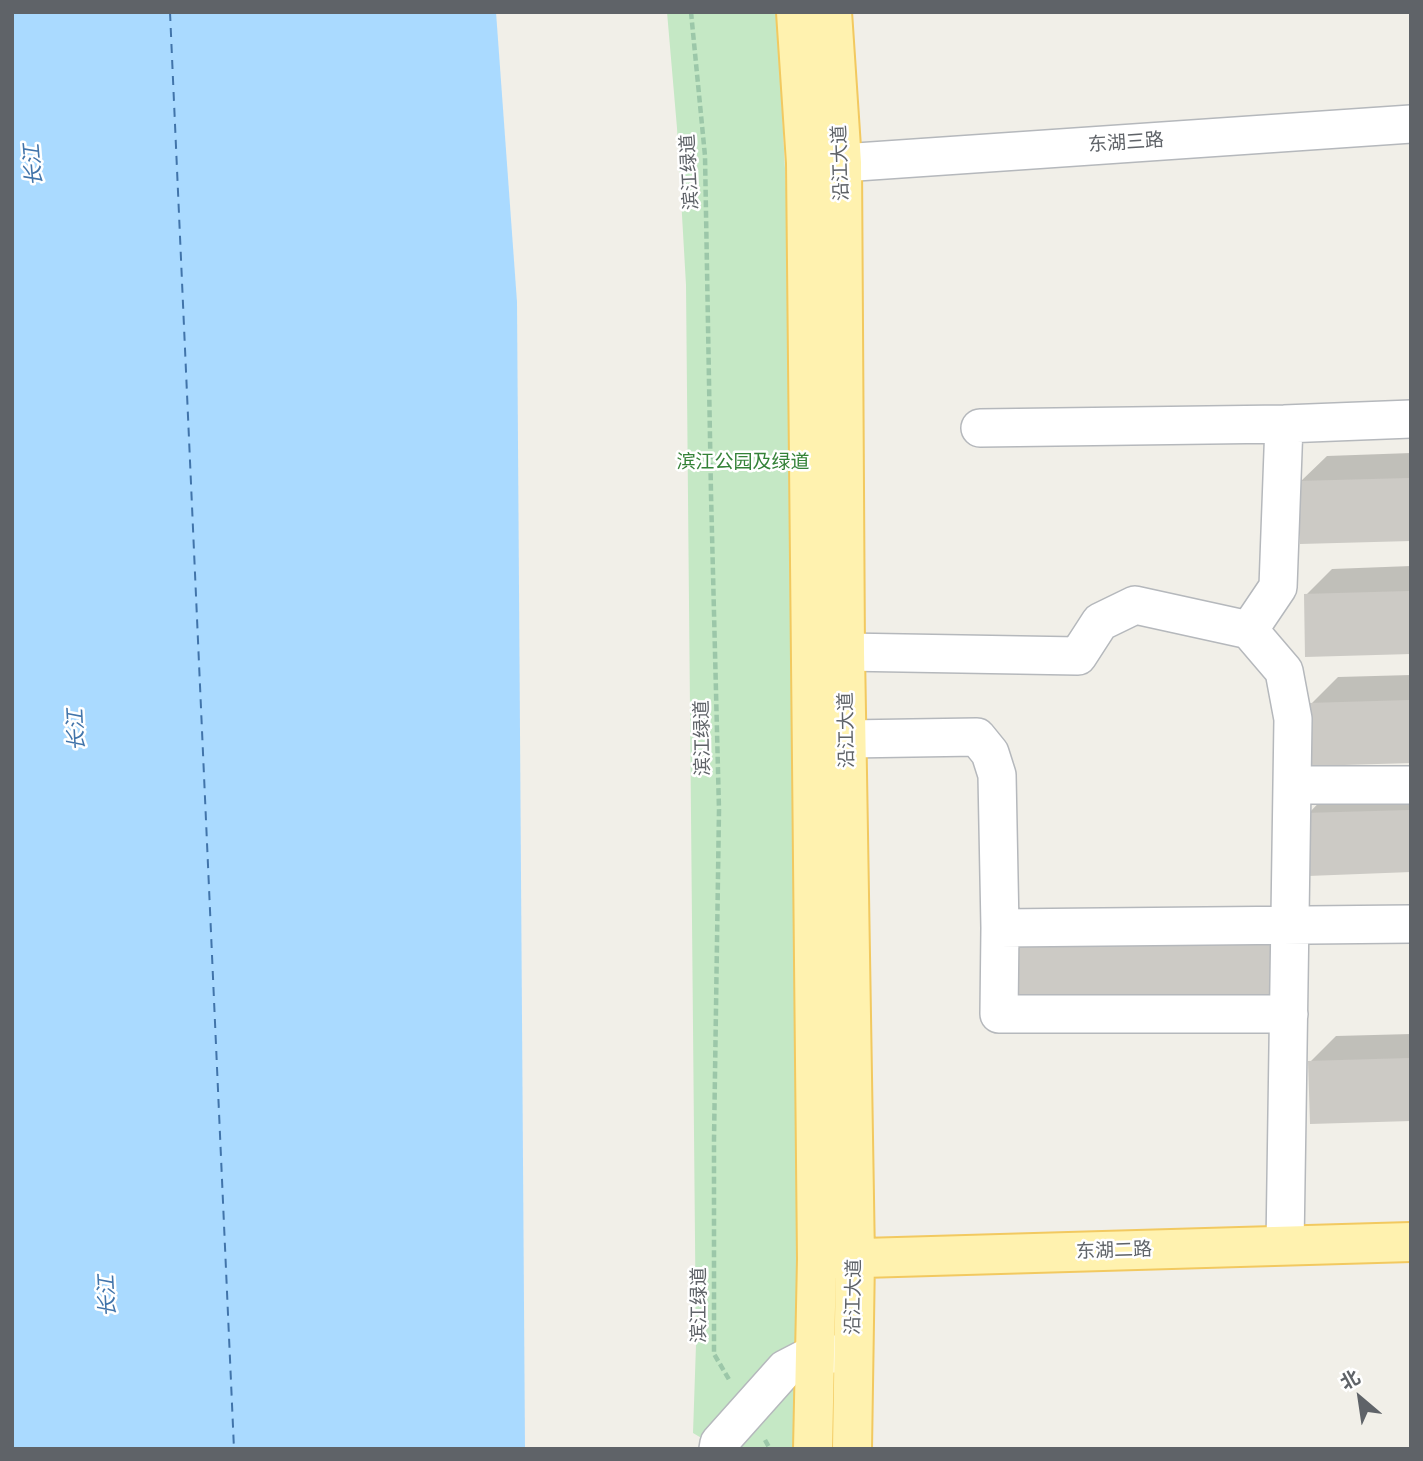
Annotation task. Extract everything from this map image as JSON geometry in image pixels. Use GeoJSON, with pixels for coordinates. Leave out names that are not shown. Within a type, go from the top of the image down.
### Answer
{"type":"FeatureCollection","features":[{"type":"Feature","properties":{"kind":"main road","name":"沿江大道"},"geometry":{"type":"LineString","coordinates":[[796,12],[806,163],[817,1259],[813,1449]]}},
{"type":"Feature","properties":{"kind":"main road","name":"沿江大道"},"geometry":{"type":"LineString","coordinates":[[832,12],[842,163],[845,652],[855,1258],[852,1449]]}},
{"type":"Feature","properties":{"kind":"main road","name":"东湖二路"},"geometry":{"type":"LineString","coordinates":[[817,1259],[1411,1242]]}},
{"type":"Feature","properties":{"kind":"street","name":"东湖三路"},"geometry":{"type":"LineString","coordinates":[[842,163],[1411,124]]}},
{"type":"Feature","properties":{"kind":"street"},"geometry":{"type":"LineString","coordinates":[[979,428],[1284,424],[1411,419]]}},
{"type":"Feature","properties":{"kind":"street"},"geometry":{"type":"LineString","coordinates":[[1249,630],[1279,587],[1284,424]]}},
{"type":"Feature","properties":{"kind":"street"},"geometry":{"type":"LineString","coordinates":[[845,652],[1078,656],[1100,622],[1135,605],[1249,630],[1284,671],[1293,719],[1285,1245]]}},
{"type":"Feature","properties":{"kind":"street"},"geometry":{"type":"LineString","coordinates":[[848,739],[977,737],[990,753],[996,775],[999,1014],[1289,1014]]}},
{"type":"Feature","properties":{"kind":"street"},"geometry":{"type":"LineString","coordinates":[[1292,785],[1411,785]]}},
{"type":"Feature","properties":{"kind":"street"},"geometry":{"type":"LineString","coordinates":[[1000,928],[1411,924]]}},
{"type":"Feature","properties":{"kind":"street"},"geometry":{"type":"LineString","coordinates":[[718,1449],[719,1443],[785,1369],[814,1354],[853,1354]]}},
{"type":"Feature","properties":{"kind":"path","name":"滨江绿道"},"geometry":{"type":"LineString","coordinates":[[691,12],[705,156],[719,810],[714,1353],[735,1389]]}},
{"type":"Feature","properties":{"kind":"path"},"geometry":{"type":"LineString","coordinates":[[763,1437],[770,1449]]}},
{"type":"Feature","properties":{"kind":"green space","name":"滨江公园及绿道"},"geometry":{"type":"Polygon","coordinates":[[[667,12],[777,12],[800,463],[797,1449],[720,1449],[693,1433],[696,1345],[686,285],[667,12]]]}},
{"type":"Feature","properties":{"kind":"water","name":"长江"},"geometry":{"type":"Polygon","coordinates":[[[12,12],[496,12],[517,302],[525,1449],[12,1449],[12,12]]]}},
{"type":"Feature","properties":{"kind":"building"},"geometry":{"type":"Polygon","coordinates":[[[1411,478],[1411,541],[1300,544],[1299,481],[1411,478]]]}},
{"type":"Feature","properties":{"kind":"building"},"geometry":{"type":"Polygon","coordinates":[[[1411,591],[1411,654],[1305,657],[1304,594],[1411,591]]]}},
{"type":"Feature","properties":{"kind":"building"},"geometry":{"type":"Polygon","coordinates":[[[1411,700],[1411,763],[1311,766],[1310,703],[1411,700]]]}},
{"type":"Feature","properties":{"kind":"building"},"geometry":{"type":"Polygon","coordinates":[[[1411,810],[1411,872],[1308,876],[1306,813],[1411,810]]]}},
{"type":"Feature","properties":{"kind":"building"},"geometry":{"type":"Polygon","coordinates":[[[1275,934],[1275,997],[1019,1001],[1019,938],[1275,934]]]}},
{"type":"Feature","properties":{"kind":"building"},"geometry":{"type":"Polygon","coordinates":[[[1411,1058],[1411,1121],[1310,1124],[1308,1061],[1411,1058]]]}},
{"type":"Feature","properties":{"kind":"ferry route"},"geometry":{"type":"LineString","coordinates":[[170,12],[234,1449]]}}]}
